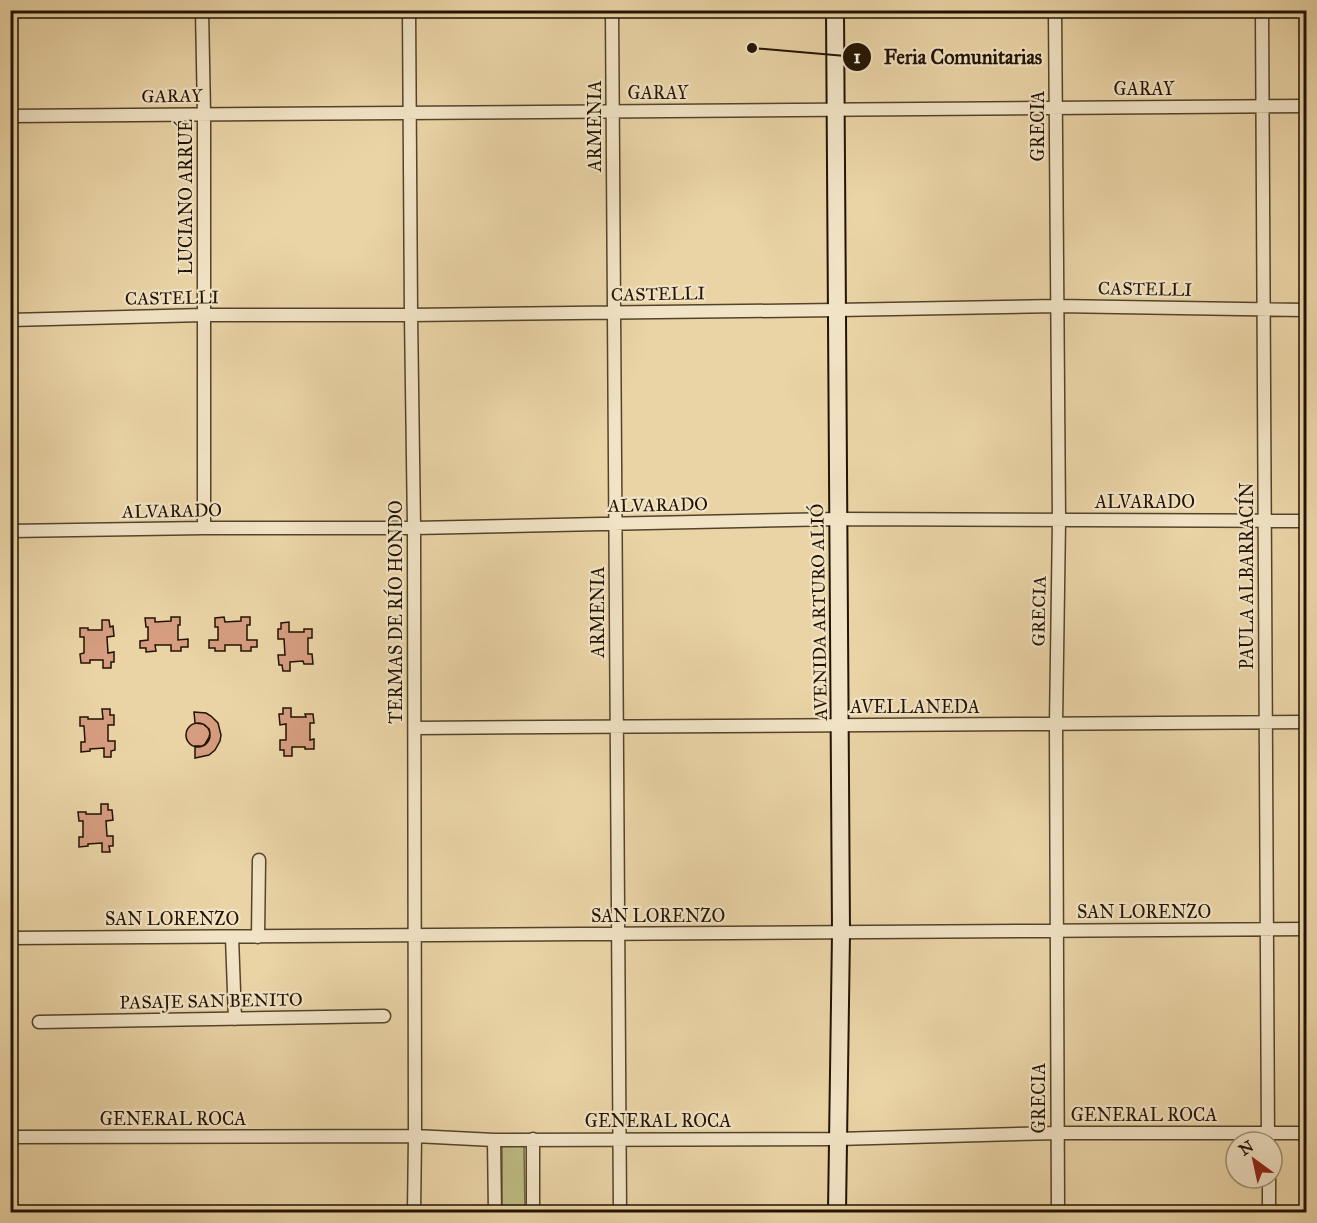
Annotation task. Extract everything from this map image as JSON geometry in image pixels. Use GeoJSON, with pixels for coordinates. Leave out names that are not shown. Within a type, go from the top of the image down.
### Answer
{"type":"FeatureCollection","features":[{"type":"Feature","properties":{"kind":"main road","name":"AVENIDA ARTURO ALIÓ"},"geometry":{"type":"LineString","coordinates":[[835,10],[841,933],[837,1212]]}},
{"type":"Feature","properties":{"kind":"street","name":"LUCIANO ARRUÉ"},"geometry":{"type":"LineString","coordinates":[[202,10],[204,528]]}},
{"type":"Feature","properties":{"kind":"street","name":"TERMAS DE RÍO HONDO"},"geometry":{"type":"LineString","coordinates":[[409,10],[415,728],[414,1212]]}},
{"type":"Feature","properties":{"kind":"street","name":"ARMENIA"},"geometry":{"type":"LineString","coordinates":[[612,10],[620,1212]]}},
{"type":"Feature","properties":{"kind":"street","name":"GRECIA"},"geometry":{"type":"LineString","coordinates":[[1055,10],[1059,520],[1056,724],[1058,1212]]}},
{"type":"Feature","properties":{"kind":"street","name":"PAULA ALBARRACÍN"},"geometry":{"type":"LineString","coordinates":[[1262,10],[1268,1130]]}},
{"type":"Feature","properties":{"kind":"street","name":"GARAY"},"geometry":{"type":"LineString","coordinates":[[10,116],[1306,106]]}},
{"type":"Feature","properties":{"kind":"street","name":"CASTELLI"},"geometry":{"type":"LineString","coordinates":[[10,320],[203,315],[614,313],[1057,306],[1306,309]]}},
{"type":"Feature","properties":{"kind":"street","name":"ALVARADO"},"geometry":{"type":"LineString","coordinates":[[10,531],[414,528],[838,519],[1306,521]]}},
{"type":"Feature","properties":{"kind":"street","name":"AVELLANEDA"},"geometry":{"type":"LineString","coordinates":[[415,728],[1306,722]]}},
{"type":"Feature","properties":{"kind":"street"},"geometry":{"type":"LineString","coordinates":[[258,937],[259,860]]}},
{"type":"Feature","properties":{"kind":"street","name":"SAN LORENZO"},"geometry":{"type":"LineString","coordinates":[[10,938],[1306,929]]}},
{"type":"Feature","properties":{"kind":"street"},"geometry":{"type":"LineString","coordinates":[[232,937],[235,1019]]}},
{"type":"Feature","properties":{"kind":"street","name":"PASAJE SAN BENITO"},"geometry":{"type":"LineString","coordinates":[[39,1022],[384,1016]]}},
{"type":"Feature","properties":{"kind":"street","name":"GENERAL ROCA"},"geometry":{"type":"LineString","coordinates":[[10,1137],[415,1136],[494,1140],[837,1139],[1057,1133],[1224,1136]]}},
{"type":"Feature","properties":{"kind":"street","name":"GENERAL ROCA"},"geometry":{"type":"LineString","coordinates":[[1284,1135],[1306,1133]]}},
{"type":"Feature","properties":{"kind":"street"},"geometry":{"type":"LineString","coordinates":[[532,1139],[533,1212]]}},
{"type":"Feature","properties":{"kind":"street"},"geometry":{"type":"LineString","coordinates":[[494,1140],[495,1212]]}},
{"type":"Feature","properties":{"kind":"street"},"geometry":{"type":"LineString","coordinates":[[1269,1190],[1269,1212]]}},
{"type":"Feature","properties":{"kind":"shaded area"},"geometry":{"type":"Polygon","coordinates":[[[524,1145],[525,1212],[502,1212],[502,1146],[524,1145]]]}},
{"type":"Feature","properties":{"kind":"building"},"geometry":{"type":"Polygon","coordinates":[[[171,617],[180,617],[178,640],[188,639],[188,647],[181,647],[181,651],[171,651],[171,645],[155,645],[156,651],[146,652],[146,648],[140,648],[140,641],[148,640],[145,618],[155,618],[155,622],[171,621],[171,617]]]}},
{"type":"Feature","properties":{"kind":"building"},"geometry":{"type":"Polygon","coordinates":[[[224,617],[225,622],[241,621],[241,617],[250,617],[250,625],[247,625],[247,640],[257,640],[257,647],[251,647],[251,651],[241,651],[241,645],[225,645],[225,651],[215,651],[215,648],[209,648],[209,640],[218,640],[215,618],[224,617]]]}},
{"type":"Feature","properties":{"kind":"building"},"geometry":{"type":"Polygon","coordinates":[[[102,620],[109,620],[110,627],[113,626],[114,636],[107,637],[108,653],[114,652],[114,662],[111,662],[111,668],[103,668],[103,660],[81,663],[80,654],[84,653],[84,637],[80,637],[80,628],[102,630],[102,620]]]}},
{"type":"Feature","properties":{"kind":"building"},"geometry":{"type":"Polygon","coordinates":[[[289,622],[289,632],[304,632],[304,629],[312,629],[312,638],[308,638],[308,654],[312,654],[313,664],[304,664],[303,661],[290,662],[290,671],[283,671],[282,665],[279,665],[278,655],[285,655],[284,639],[278,639],[278,629],[281,629],[281,623],[289,622]]]}},
{"type":"Feature","properties":{"kind":"building"},"geometry":{"type":"Polygon","coordinates":[[[283,708],[291,708],[291,717],[306,717],[305,714],[313,714],[314,723],[310,723],[310,740],[314,739],[314,749],[292,747],[292,756],[284,756],[284,750],[280,750],[280,740],[286,740],[286,724],[280,725],[279,714],[283,714],[283,708]]]}},
{"type":"Feature","properties":{"kind":"building"},"geometry":{"type":"Polygon","coordinates":[[[102,709],[110,709],[110,715],[114,715],[114,725],[108,725],[108,741],[115,741],[115,750],[111,751],[111,757],[104,757],[104,748],[81,752],[81,742],[85,742],[84,726],[80,726],[80,717],[103,719],[102,709]]]}},
{"type":"Feature","properties":{"kind":"building"},"geometry":{"type":"Polygon","coordinates":[[[194,712],[211,716],[218,723],[221,735],[215,750],[209,755],[195,758],[195,746],[205,744],[210,733],[203,724],[195,723],[194,712]]]}},
{"type":"Feature","properties":{"kind":"building"},"geometry":{"type":"Polygon","coordinates":[[[198,723],[206,727],[210,735],[206,743],[198,747],[190,743],[186,735],[190,727],[198,723]]]}},
{"type":"Feature","properties":{"kind":"building"},"geometry":{"type":"Polygon","coordinates":[[[101,804],[108,804],[108,810],[112,810],[113,820],[106,821],[107,836],[113,836],[113,846],[109,846],[110,852],[102,852],[102,843],[79,847],[79,837],[83,837],[83,821],[79,821],[78,812],[101,814],[101,804]]]}},
{"type":"Feature","properties":{"kind":"place","name":"Feria Comunitarias"},"geometry":{"type":"Point","coordinates":[752,48]}}]}
